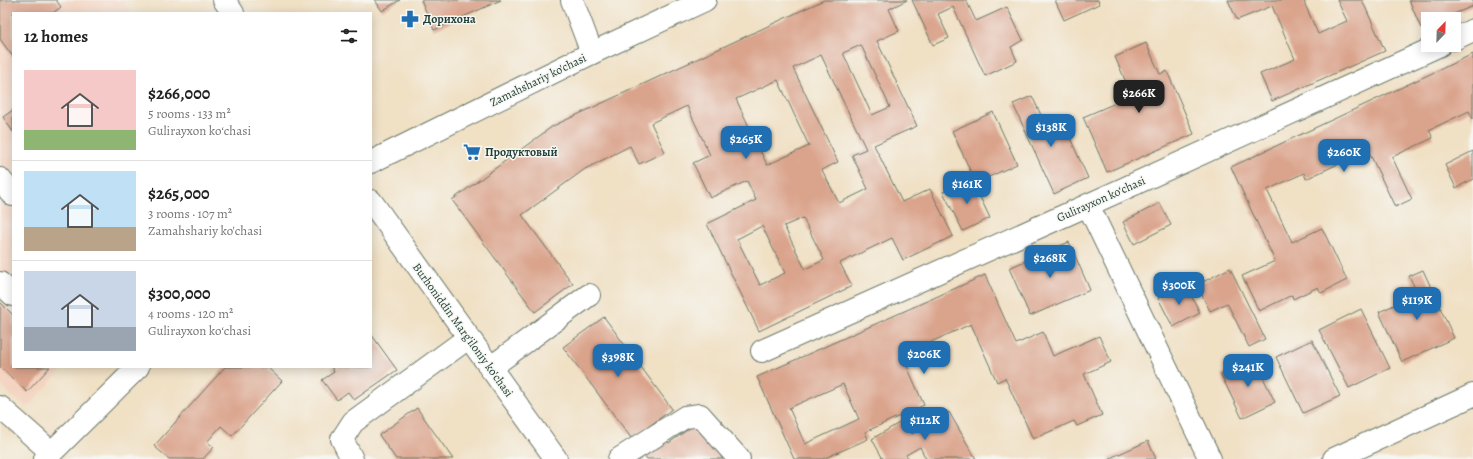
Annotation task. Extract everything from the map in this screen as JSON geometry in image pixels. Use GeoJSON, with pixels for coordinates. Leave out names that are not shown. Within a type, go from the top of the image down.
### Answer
{"type":"FeatureCollection","features":[{"type":"Feature","properties":{"kind":"street"},"geometry":{"type":"LineString","coordinates":[[224,0],[232,12]]}},
{"type":"Feature","properties":{"kind":"street"},"geometry":{"type":"LineString","coordinates":[[572,0],[592,54]]}},
{"type":"Feature","properties":{"kind":"street","name":"Zamahshariy ko'chasi"},"geometry":{"type":"LineString","coordinates":[[372,162],[705,0]]}},
{"type":"Feature","properties":{"kind":"street"},"geometry":{"type":"LineString","coordinates":[[1461,36],[1473,30]]}},
{"type":"Feature","properties":{"kind":"street","name":"Gulirayxon koʻchasi"},"geometry":{"type":"LineString","coordinates":[[762,352],[1425,52]]}},
{"type":"Feature","properties":{"kind":"street"},"geometry":{"type":"LineString","coordinates":[[0,179],[12,194]]}},
{"type":"Feature","properties":{"kind":"street","name":"Burhoniddin Marg'iloniy ko'chasi"},"geometry":{"type":"LineString","coordinates":[[372,202],[556,459]]}},
{"type":"Feature","properties":{"kind":"street"},"geometry":{"type":"LineString","coordinates":[[1088,205],[1210,459]]}},
{"type":"Feature","properties":{"kind":"street"},"geometry":{"type":"LineString","coordinates":[[0,283],[12,294]]}},
{"type":"Feature","properties":{"kind":"street"},"geometry":{"type":"LineString","coordinates":[[490,368],[589,296]]}},
{"type":"Feature","properties":{"kind":"street"},"geometry":{"type":"LineString","coordinates":[[352,459],[342,439],[353,422],[468,338]]}},
{"type":"Feature","properties":{"kind":"street"},"geometry":{"type":"LineString","coordinates":[[0,407],[48,456],[137,368]]}},
{"type":"Feature","properties":{"kind":"street"},"geometry":{"type":"LineString","coordinates":[[1334,459],[1473,395]]}},
{"type":"Feature","properties":{"kind":"street"},"geometry":{"type":"LineString","coordinates":[[619,459],[684,417],[700,415],[739,459]]}},
{"type":"Feature","properties":{"kind":"shaded area"},"geometry":{"type":"Polygon","coordinates":[[[0,0],[122,0],[131,12],[12,12],[12,368],[63,368],[26,409],[0,384],[0,0]]]}},
{"type":"Feature","properties":{"kind":"building"},"geometry":{"type":"Polygon","coordinates":[[[0,0],[56,0],[61,7],[54,12],[12,12],[12,56],[0,39],[0,0]]]}},
{"type":"Feature","properties":{"kind":"building"},"geometry":{"type":"Polygon","coordinates":[[[375,0],[400,0],[382,11],[375,0]]]}},
{"type":"Feature","properties":{"kind":"building"},"geometry":{"type":"Polygon","coordinates":[[[421,0],[501,0],[434,30],[421,0]]]}},
{"type":"Feature","properties":{"kind":"building"},"geometry":{"type":"Polygon","coordinates":[[[824,0],[907,0],[889,9],[899,31],[877,41],[917,126],[874,145],[902,202],[930,189],[953,236],[903,260],[892,238],[840,263],[852,286],[759,331],[707,224],[756,200],[747,181],[710,198],[693,163],[710,155],[687,106],[651,123],[665,152],[639,164],[630,146],[585,169],[522,215],[573,284],[535,312],[452,200],[553,126],[824,0]],[[861,45],[843,53],[872,115],[890,107],[861,45]],[[821,55],[793,68],[838,162],[822,170],[839,203],[868,189],[852,155],[866,149],[821,55]],[[778,80],[736,99],[767,165],[809,146],[778,80]],[[803,218],[784,226],[805,269],[824,260],[803,218]],[[762,226],[737,239],[760,285],[785,273],[762,226]]]}},
{"type":"Feature","properties":{"kind":"building"},"geometry":{"type":"Polygon","coordinates":[[[912,0],[966,0],[976,21],[1007,7],[1023,40],[1011,47],[1017,61],[985,76],[953,7],[938,14],[949,38],[933,45],[912,0]]]}},
{"type":"Feature","properties":{"kind":"building"},"geometry":{"type":"Polygon","coordinates":[[[1055,0],[1098,0],[1099,4],[1064,20],[1055,0]]]}},
{"type":"Feature","properties":{"kind":"building"},"geometry":{"type":"Polygon","coordinates":[[[1228,0],[1309,0],[1304,2],[1318,34],[1347,21],[1337,0],[1362,0],[1385,51],[1272,101],[1260,74],[1295,59],[1272,6],[1237,20],[1228,0]]]}},
{"type":"Feature","properties":{"kind":"building"},"geometry":{"type":"Polygon","coordinates":[[[1409,0],[1473,0],[1473,6],[1459,12],[1421,12],[1421,28],[1409,0]]]}},
{"type":"Feature","properties":{"kind":"building"},"geometry":{"type":"Polygon","coordinates":[[[1146,43],[1160,74],[1167,71],[1194,134],[1107,172],[1083,117],[1132,96],[1115,57],[1146,43]]]}},
{"type":"Feature","properties":{"kind":"building"},"geometry":{"type":"Polygon","coordinates":[[[1473,54],[1473,119],[1469,111],[1429,130],[1433,138],[1392,157],[1412,199],[1395,207],[1368,150],[1306,179],[1304,173],[1267,190],[1292,242],[1322,228],[1347,280],[1321,293],[1318,287],[1293,299],[1292,295],[1259,311],[1242,276],[1275,261],[1231,167],[1473,54]]]}},
{"type":"Feature","properties":{"kind":"building"},"geometry":{"type":"Polygon","coordinates":[[[1032,96],[1050,134],[1065,127],[1088,178],[1054,194],[1013,104],[1032,96]]]}},
{"type":"Feature","properties":{"kind":"building"},"geometry":{"type":"Polygon","coordinates":[[[12,111],[12,130],[3,117],[12,111]]]}},
{"type":"Feature","properties":{"kind":"building"},"geometry":{"type":"Polygon","coordinates":[[[993,112],[1017,164],[976,183],[952,131],[993,112]]]}},
{"type":"Feature","properties":{"kind":"building"},"geometry":{"type":"Polygon","coordinates":[[[1473,151],[1473,179],[1456,188],[1445,165],[1473,151]]]}},
{"type":"Feature","properties":{"kind":"building"},"geometry":{"type":"Polygon","coordinates":[[[971,178],[990,218],[963,231],[943,192],[971,178]]]}},
{"type":"Feature","properties":{"kind":"building"},"geometry":{"type":"Polygon","coordinates":[[[1160,203],[1171,225],[1134,244],[1123,222],[1160,203]]]}},
{"type":"Feature","properties":{"kind":"building"},"geometry":{"type":"Polygon","coordinates":[[[1069,242],[1090,290],[1030,316],[1009,268],[1069,242]]]}},
{"type":"Feature","properties":{"kind":"building"},"geometry":{"type":"Polygon","coordinates":[[[1230,268],[1265,339],[1249,347],[1227,303],[1210,311],[1197,285],[1230,268]]]}},
{"type":"Feature","properties":{"kind":"building"},"geometry":{"type":"Polygon","coordinates":[[[1423,270],[1454,338],[1402,362],[1379,312],[1418,294],[1409,276],[1423,270]]]}},
{"type":"Feature","properties":{"kind":"building"},"geometry":{"type":"Polygon","coordinates":[[[985,275],[1016,344],[1043,332],[1053,356],[1099,336],[1111,362],[1084,374],[1102,415],[1077,426],[1074,421],[1033,439],[1005,378],[997,382],[971,324],[902,355],[924,405],[865,432],[868,439],[823,459],[794,459],[757,377],[985,275]],[[843,384],[789,408],[805,444],[859,419],[843,384]]]}},
{"type":"Feature","properties":{"kind":"building"},"geometry":{"type":"Polygon","coordinates":[[[1186,285],[1200,313],[1173,327],[1158,298],[1186,285]]]}},
{"type":"Feature","properties":{"kind":"building"},"geometry":{"type":"Polygon","coordinates":[[[0,302],[12,314],[12,368],[49,368],[27,392],[0,367],[0,302]]]}},
{"type":"Feature","properties":{"kind":"building"},"geometry":{"type":"Polygon","coordinates":[[[1361,309],[1390,368],[1349,388],[1319,330],[1361,309]]]}},
{"type":"Feature","properties":{"kind":"building"},"geometry":{"type":"Polygon","coordinates":[[[604,317],[672,409],[632,439],[563,347],[604,317]]]}},
{"type":"Feature","properties":{"kind":"building"},"geometry":{"type":"Polygon","coordinates":[[[372,335],[397,370],[354,400],[348,392],[337,400],[322,380],[334,372],[332,368],[372,368],[372,335]]]}},
{"type":"Feature","properties":{"kind":"building"},"geometry":{"type":"Polygon","coordinates":[[[1312,340],[1340,396],[1303,413],[1276,357],[1312,340]]]}},
{"type":"Feature","properties":{"kind":"building"},"geometry":{"type":"Polygon","coordinates":[[[1254,359],[1275,402],[1242,418],[1221,375],[1254,359]]]}},
{"type":"Feature","properties":{"kind":"building"},"geometry":{"type":"Polygon","coordinates":[[[224,368],[268,368],[282,381],[232,436],[221,426],[207,442],[214,447],[203,459],[169,459],[154,446],[224,368]]]}},
{"type":"Feature","properties":{"kind":"building"},"geometry":{"type":"Polygon","coordinates":[[[417,408],[453,459],[396,459],[379,435],[417,408]]]}},
{"type":"Feature","properties":{"kind":"building"},"geometry":{"type":"Polygon","coordinates":[[[949,412],[976,459],[926,459],[920,447],[906,455],[909,459],[883,459],[872,439],[904,420],[912,434],[949,412]]]}},
{"type":"Feature","properties":{"kind":"building"},"geometry":{"type":"Polygon","coordinates":[[[697,423],[723,459],[647,459],[643,453],[665,438],[669,443],[697,423]]]}},
{"type":"Feature","properties":{"kind":"building"},"geometry":{"type":"Polygon","coordinates":[[[1148,441],[1156,459],[1108,459],[1148,441]]]}},
{"type":"Feature","properties":{"kind":"place","name":"Дорихона"},"geometry":{"type":"Point","coordinates":[410,19]}},
{"type":"Feature","properties":{"kind":"place","name":"Продуктовый"},"geometry":{"type":"Point","coordinates":[472,152]}}]}
